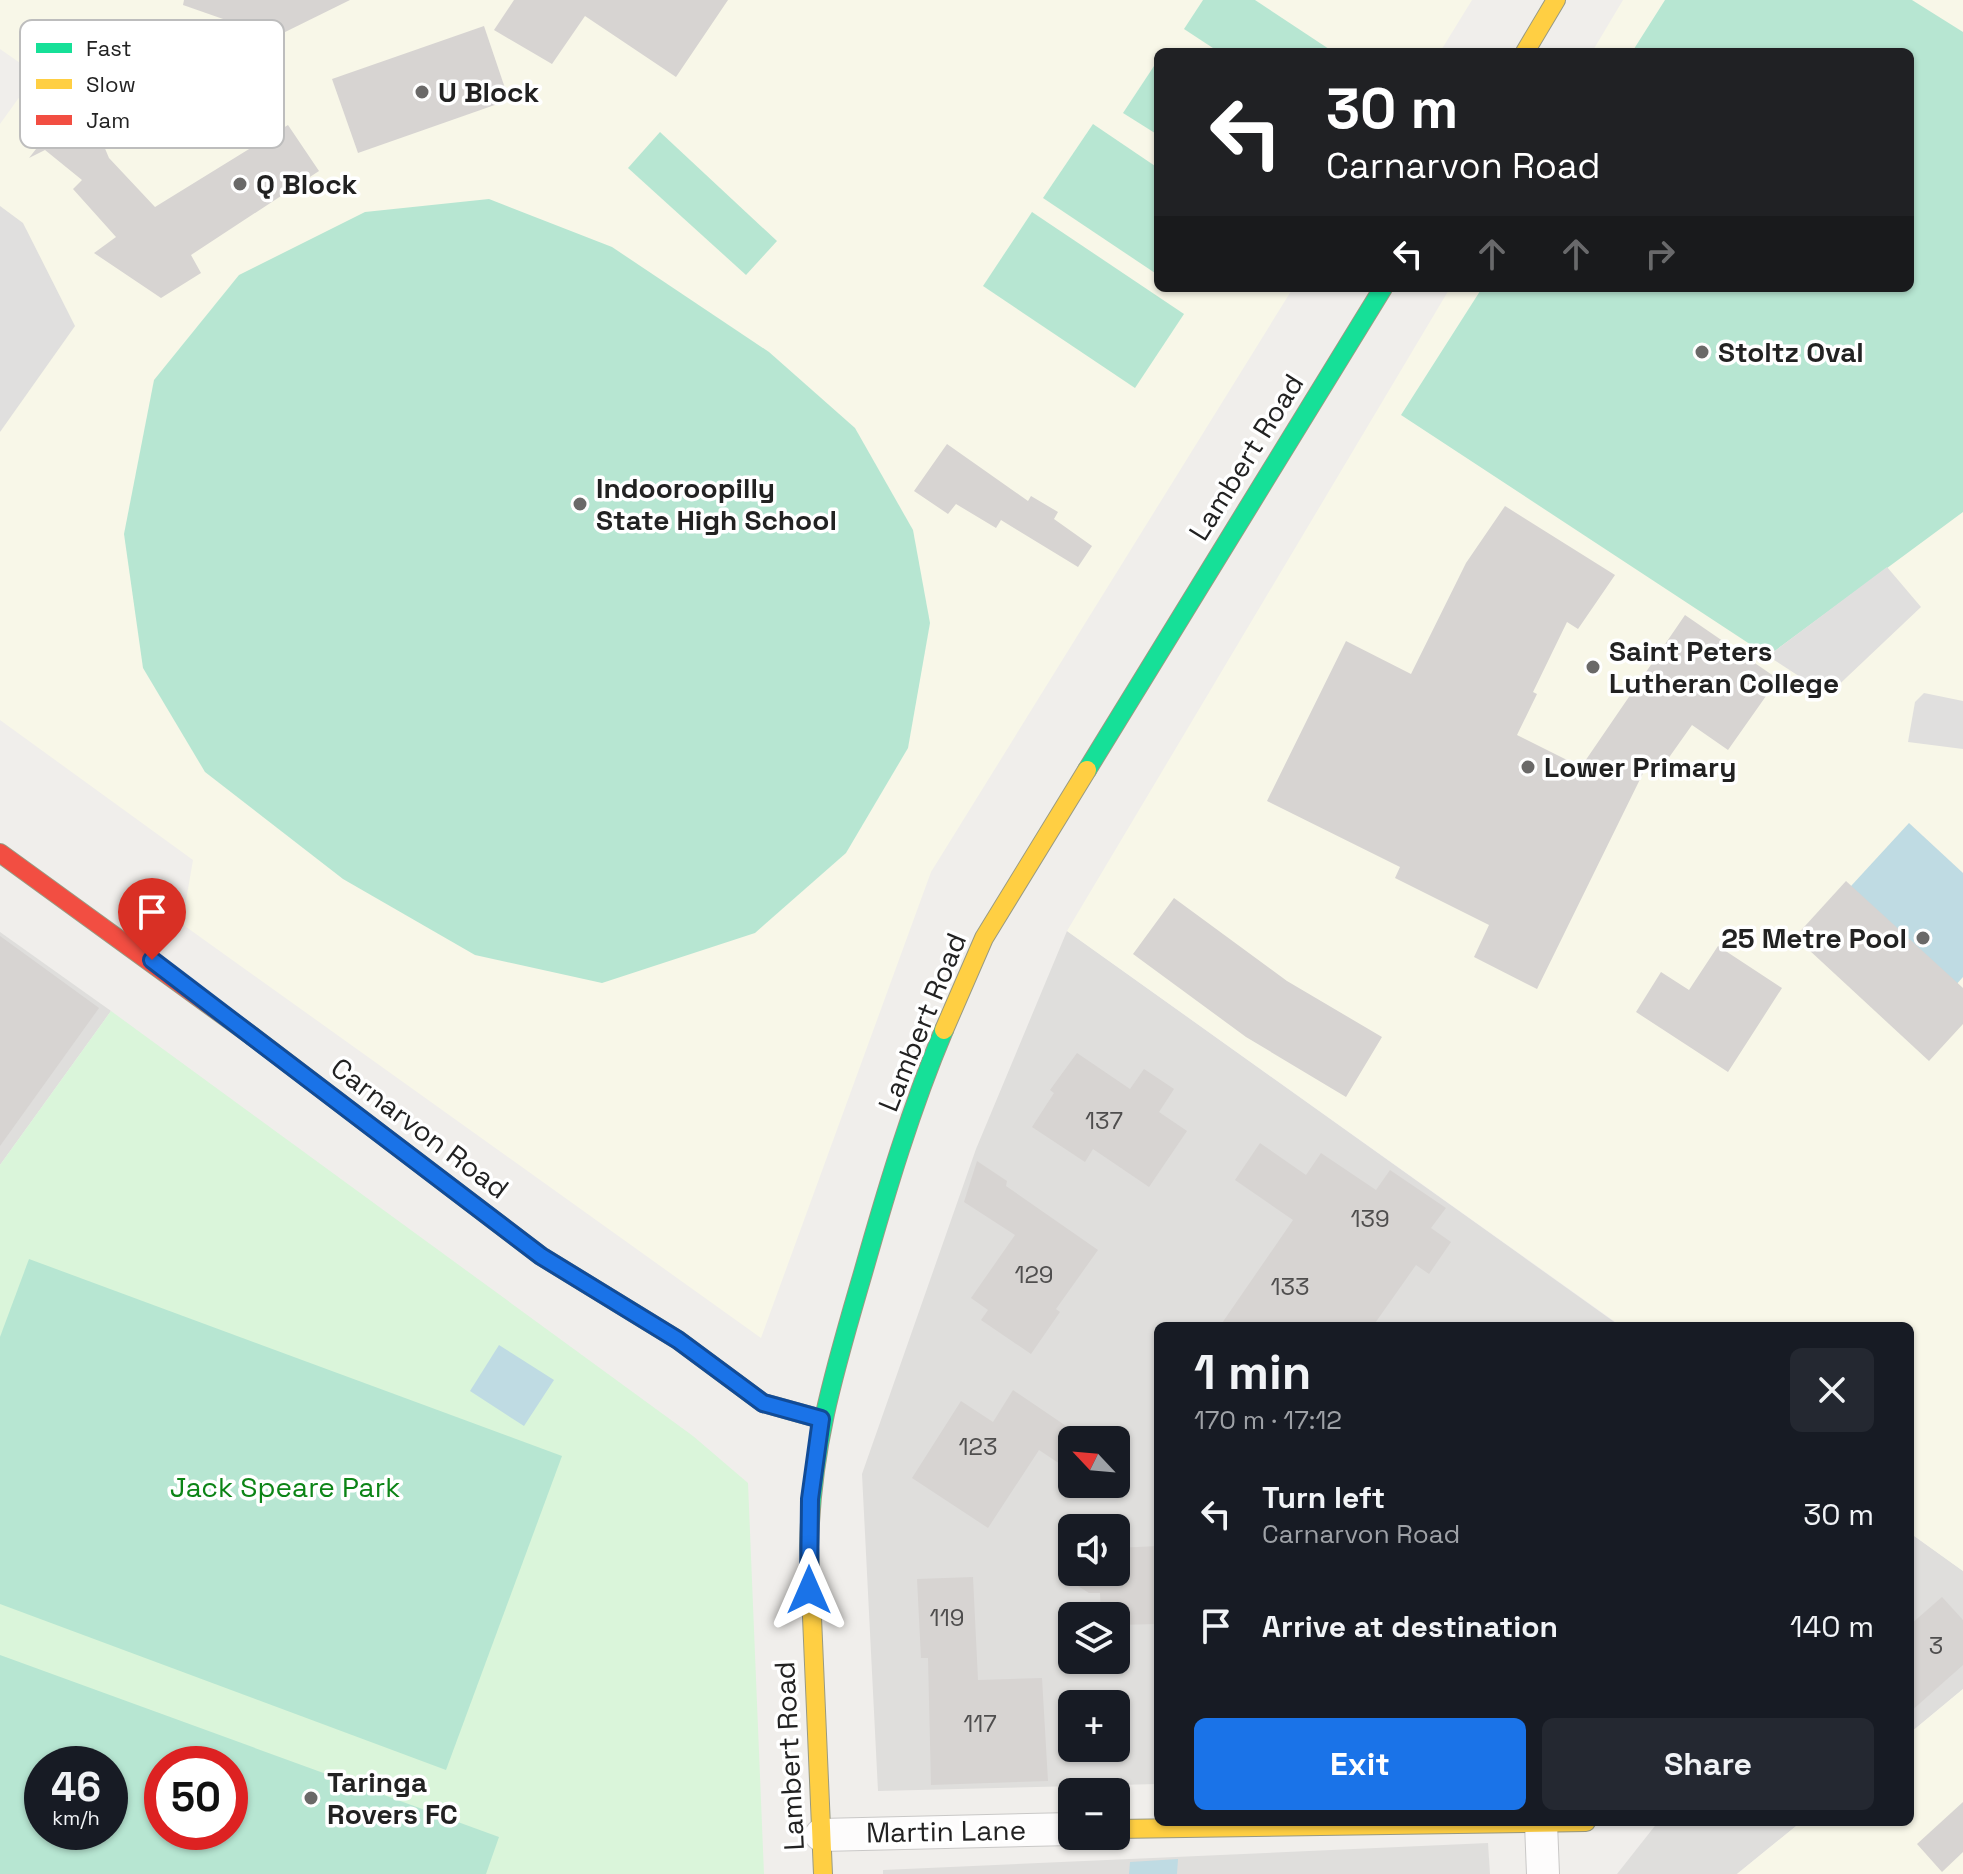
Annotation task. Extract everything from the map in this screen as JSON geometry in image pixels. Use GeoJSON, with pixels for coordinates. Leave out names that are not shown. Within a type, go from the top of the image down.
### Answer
{"type":"FeatureCollection","features":[{"type":"Feature","properties":{"kind":"main road"},"geometry":{"type":"LineString","coordinates":[[1527,48],[1556,0]]}},
{"type":"Feature","properties":{"kind":"main road","name":"Lambert Road"},"geometry":{"type":"LineString","coordinates":[[823,1874],[809,1575],[810,1499],[821,1419],[886,1195],[942,1036],[984,938],[1381,292]]}},
{"type":"Feature","properties":{"kind":"main road","name":"Carnarvon Road"},"geometry":{"type":"LineString","coordinates":[[0,853],[152,960],[541,1256],[678,1340],[763,1403],[821,1419]]}},
{"type":"Feature","properties":{"kind":"main road"},"geometry":{"type":"LineString","coordinates":[[1130,1829],[1328,1826]]}},
{"type":"Feature","properties":{"kind":"street"},"geometry":{"type":"LineString","coordinates":[[1541,1826],[1543,1874]]}},
{"type":"Feature","properties":{"kind":"street","name":"Martin Lane"},"geometry":{"type":"LineString","coordinates":[[821,1835],[1058,1829]]}},
{"type":"Feature","properties":{"kind":"shaded area","name":"Indooroopilly State High School"},"geometry":{"type":"Polygon","coordinates":[[[0,0],[1472,0],[1442,48],[1154,48],[1154,292],[1291,292],[931,872],[761,1338],[182,924],[193,860],[0,720],[0,124],[20,96],[20,148],[284,148],[284,20],[20,20],[20,63],[0,49],[0,0]]]}},
{"type":"Feature","properties":{"kind":"shaded area","name":"Saint Peters Lutheran College"},"geometry":{"type":"Polygon","coordinates":[[[1623,0],[1963,0],[1963,1571],[1914,1536],[1914,1322],[1615,1322],[1067,931],[1448,292],[1914,292],[1914,48],[1594,48],[1623,0]]]}},
{"type":"Feature","properties":{"kind":"shaded area"},"geometry":{"type":"Polygon","coordinates":[[[0,206],[23,223],[75,326],[0,432],[0,206]]]}},
{"type":"Feature","properties":{"kind":"shaded area"},"geometry":{"type":"Polygon","coordinates":[[[1887,567],[1921,607],[1828,695],[1768,656],[1887,567]]]}},
{"type":"Feature","properties":{"kind":"shaded area"},"geometry":{"type":"Polygon","coordinates":[[[1924,693],[1963,701],[1963,749],[1908,742],[1915,702],[1924,693]]]}},
{"type":"Feature","properties":{"kind":"shaded area"},"geometry":{"type":"Polygon","coordinates":[[[1067,931],[1614,1322],[1154,1322],[1154,1784],[1130,1785],[1130,1778],[1058,1778],[1058,1786],[878,1791],[862,1474],[976,1149],[1067,931]]]}},
{"type":"Feature","properties":{"kind":"shaded area"},"geometry":{"type":"Polygon","coordinates":[[[0,932],[111,1011],[0,1165],[0,932]]]}},
{"type":"Feature","properties":{"kind":"shaded area"},"geometry":{"type":"Polygon","coordinates":[[[1914,1536],[1963,1571],[1963,1689],[1914,1730],[1914,1536]]]}},
{"type":"Feature","properties":{"kind":"shaded area"},"geometry":{"type":"Polygon","coordinates":[[[1963,1689],[1963,1874],[1737,1874],[1796,1826],[1914,1826],[1914,1730],[1963,1689]]]}},
{"type":"Feature","properties":{"kind":"shaded area"},"geometry":{"type":"Polygon","coordinates":[[[1655,1826],[1796,1826],[1737,1874],[1617,1874],[1655,1826]]]}},
{"type":"Feature","properties":{"kind":"shaded area"},"geometry":{"type":"Polygon","coordinates":[[[1488,1843],[1490,1874],[883,1874],[883,1870],[1488,1843]]]}},
{"type":"Feature","properties":{"kind":"green space"},"geometry":{"type":"Polygon","coordinates":[[[1203,0],[1255,0],[1327,48],[1213,48],[1184,29],[1203,0]]]}},
{"type":"Feature","properties":{"kind":"green space","name":"Stoltz Oval"},"geometry":{"type":"Polygon","coordinates":[[[1665,0],[1912,0],[1963,32],[1963,512],[1768,656],[1401,415],[1479,292],[1914,292],[1914,48],[1635,48],[1665,0]]]}},
{"type":"Feature","properties":{"kind":"green space"},"geometry":{"type":"Polygon","coordinates":[[[1154,66],[1154,132],[1123,113],[1154,66]]]}},
{"type":"Feature","properties":{"kind":"green space"},"geometry":{"type":"Polygon","coordinates":[[[1093,124],[1154,165],[1154,272],[1043,198],[1093,124]]]}},
{"type":"Feature","properties":{"kind":"green space"},"geometry":{"type":"Polygon","coordinates":[[[660,132],[777,241],[746,275],[628,168],[660,132]]]}},
{"type":"Feature","properties":{"kind":"green space"},"geometry":{"type":"Polygon","coordinates":[[[489,199],[612,247],[769,352],[855,428],[913,530],[930,623],[908,748],[846,853],[755,933],[602,983],[475,955],[343,879],[205,772],[143,668],[124,534],[154,380],[239,275],[365,212],[489,199]]]}},
{"type":"Feature","properties":{"kind":"green space"},"geometry":{"type":"Polygon","coordinates":[[[1032,212],[1184,314],[1135,388],[983,286],[1032,212]]]}},
{"type":"Feature","properties":{"kind":"green space","name":"Jack Speare Park"},"geometry":{"type":"Polygon","coordinates":[[[111,1011],[693,1436],[748,1483],[764,1874],[0,1874],[0,1165],[111,1011]]]}},
{"type":"Feature","properties":{"kind":"green space"},"geometry":{"type":"Polygon","coordinates":[[[29,1259],[562,1456],[446,1770],[0,1604],[0,1337],[29,1259]]]}},
{"type":"Feature","properties":{"kind":"green space","name":"Taringa Rovers FC"},"geometry":{"type":"Polygon","coordinates":[[[0,1655],[499,1837],[486,1874],[0,1874],[0,1655]]]}},
{"type":"Feature","properties":{"kind":"water","name":"25 Metre Pool"},"geometry":{"type":"Polygon","coordinates":[[[1909,823],[1963,873],[1963,977],[1945,997],[1840,898],[1909,823]]]}},
{"type":"Feature","properties":{"kind":"water"},"geometry":{"type":"Polygon","coordinates":[[[499,1345],[554,1380],[524,1426],[470,1391],[499,1345]]]}},
{"type":"Feature","properties":{"kind":"water"},"geometry":{"type":"Polygon","coordinates":[[[1178,1859],[1177,1874],[1129,1874],[1130,1862],[1178,1859]]]}},
{"type":"Feature","properties":{"kind":"building"},"geometry":{"type":"Polygon","coordinates":[[[184,0],[350,0],[284,33],[284,20],[226,20],[183,5],[184,0]]]}},
{"type":"Feature","properties":{"kind":"building"},"geometry":{"type":"Polygon","coordinates":[[[514,0],[728,0],[676,77],[585,16],[552,64],[494,30],[514,0]]]}},
{"type":"Feature","properties":{"kind":"building","name":"U Block"},"geometry":{"type":"Polygon","coordinates":[[[484,26],[509,100],[358,153],[332,79],[484,26]]]}},
{"type":"Feature","properties":{"kind":"building"},"geometry":{"type":"Polygon","coordinates":[[[288,125],[319,171],[191,255],[201,273],[161,298],[94,253],[116,237],[73,189],[82,180],[45,150],[29,158],[37,148],[105,148],[109,158],[155,207],[251,148],[284,148],[284,127],[288,125]]]}},
{"type":"Feature","properties":{"kind":"building"},"geometry":{"type":"Polygon","coordinates":[[[947,444],[1028,501],[1031,496],[1058,512],[1054,519],[1092,546],[1078,567],[1001,520],[996,528],[956,504],[948,514],[914,491],[947,444]]]}},
{"type":"Feature","properties":{"kind":"building"},"geometry":{"type":"Polygon","coordinates":[[[1505,506],[1615,575],[1578,629],[1567,622],[1533,692],[1537,694],[1517,735],[1581,767],[1685,615],[1778,679],[1728,750],[1692,725],[1658,773],[1647,765],[1537,989],[1474,957],[1489,925],[1395,878],[1400,867],[1267,801],[1346,641],[1411,674],[1466,563],[1505,506]]]}},
{"type":"Feature","properties":{"kind":"building"},"geometry":{"type":"Polygon","coordinates":[[[1846,881],[1963,988],[1963,1024],[1929,1061],[1795,937],[1846,881]]]}},
{"type":"Feature","properties":{"kind":"building"},"geometry":{"type":"Polygon","coordinates":[[[1174,898],[1287,981],[1382,1037],[1346,1097],[1246,1037],[1133,954],[1174,898]]]}},
{"type":"Feature","properties":{"kind":"building"},"geometry":{"type":"Polygon","coordinates":[[[0,936],[99,1008],[0,1146],[0,936]]]}},
{"type":"Feature","properties":{"kind":"building"},"geometry":{"type":"Polygon","coordinates":[[[1718,946],[1782,988],[1728,1072],[1636,1012],[1661,972],[1689,990],[1718,946]]]}},
{"type":"Feature","properties":{"kind":"building"},"geometry":{"type":"Polygon","coordinates":[[[1077,1053],[1130,1089],[1144,1069],[1174,1089],[1159,1112],[1187,1131],[1149,1187],[1093,1149],[1085,1162],[1032,1127],[1054,1093],[1050,1090],[1077,1053]]]}},
{"type":"Feature","properties":{"kind":"building"},"geometry":{"type":"Polygon","coordinates":[[[1260,1143],[1306,1175],[1321,1153],[1376,1190],[1390,1170],[1446,1208],[1431,1228],[1451,1242],[1429,1274],[1416,1265],[1376,1322],[1223,1322],[1293,1220],[1235,1180],[1260,1143]]]}},
{"type":"Feature","properties":{"kind":"building"},"geometry":{"type":"Polygon","coordinates":[[[977,1161],[1007,1181],[1006,1186],[1098,1250],[1056,1309],[1060,1312],[1031,1354],[981,1320],[988,1310],[971,1298],[1015,1235],[964,1202],[977,1161]]]}},
{"type":"Feature","properties":{"kind":"building"},"geometry":{"type":"Polygon","coordinates":[[[1013,1390],[1066,1426],[1058,1426],[1058,1463],[1039,1450],[988,1528],[912,1478],[961,1401],[993,1422],[1013,1390]]]}},
{"type":"Feature","properties":{"kind":"building"},"geometry":{"type":"Polygon","coordinates":[[[1154,1546],[1154,1624],[1130,1625],[1130,1602],[1100,1602],[1100,1593],[1089,1593],[1078,1586],[1130,1586],[1130,1547],[1154,1546]]]}},
{"type":"Feature","properties":{"kind":"building"},"geometry":{"type":"Polygon","coordinates":[[[973,1577],[978,1680],[1042,1678],[1048,1781],[931,1785],[928,1658],[921,1658],[917,1579],[973,1577]]]}},
{"type":"Feature","properties":{"kind":"building"},"geometry":{"type":"Polygon","coordinates":[[[1942,1597],[1963,1620],[1963,1665],[1914,1708],[1914,1622],[1942,1597]]]}},
{"type":"Feature","properties":{"kind":"building"},"geometry":{"type":"Polygon","coordinates":[[[1963,1802],[1963,1852],[1942,1872],[1917,1844],[1963,1802]]]}},
{"type":"Feature","properties":{"kind":"traffic: fast"},"geometry":{"type":"LineString","coordinates":[[1087,770],[1381,292]]}},
{"type":"Feature","properties":{"kind":"traffic: fast"},"geometry":{"type":"LineString","coordinates":[[809,1547],[814,1475],[834,1375],[900,1150],[944,1030]]}},
{"type":"Feature","properties":{"kind":"traffic: fast"},"geometry":{"type":"LineString","coordinates":[[252,1036],[541,1256],[678,1340],[763,1403],[821,1419]]}},
{"type":"Feature","properties":{"kind":"traffic: slow"},"geometry":{"type":"LineString","coordinates":[[1527,48],[1556,0]]}},
{"type":"Feature","properties":{"kind":"traffic: slow"},"geometry":{"type":"LineString","coordinates":[[944,1030],[984,938],[1087,770]]}},
{"type":"Feature","properties":{"kind":"traffic: slow"},"geometry":{"type":"LineString","coordinates":[[809,1547],[823,1874]]}},
{"type":"Feature","properties":{"kind":"traffic: slow"},"geometry":{"type":"LineString","coordinates":[[1130,1829],[1317,1826]]}},
{"type":"Feature","properties":{"kind":"traffic: jam"},"geometry":{"type":"LineString","coordinates":[[0,853],[252,1036]]}},
{"type":"Feature","properties":{"kind":"place","name":"U Block"},"geometry":{"type":"Point","coordinates":[422,92]}},
{"type":"Feature","properties":{"kind":"place","name":"Q Block"},"geometry":{"type":"Point","coordinates":[240,184]}},
{"type":"Feature","properties":{"kind":"place","name":"Stoltz Oval"},"geometry":{"type":"Point","coordinates":[1702,352]}},
{"type":"Feature","properties":{"kind":"place","name":"Indooroopilly State High School"},"geometry":{"type":"Point","coordinates":[580,504]}},
{"type":"Feature","properties":{"kind":"place","name":"Saint Peters Lutheran College"},"geometry":{"type":"Point","coordinates":[1593,667]}},
{"type":"Feature","properties":{"kind":"place","name":"Lower Primary"},"geometry":{"type":"Point","coordinates":[1528,767]}},
{"type":"Feature","properties":{"kind":"place","name":"25 Metre Pool"},"geometry":{"type":"Point","coordinates":[1923,938]}},
{"type":"Feature","properties":{"kind":"place","name":"Taringa Rovers FC"},"geometry":{"type":"Point","coordinates":[311,1798]}},
{"type":"Feature","properties":{"kind":"route"},"geometry":{"type":"LineString","coordinates":[[152,960],[541,1256],[678,1340],[763,1403],[821,1419],[810,1499],[809,1590]]}}]}
